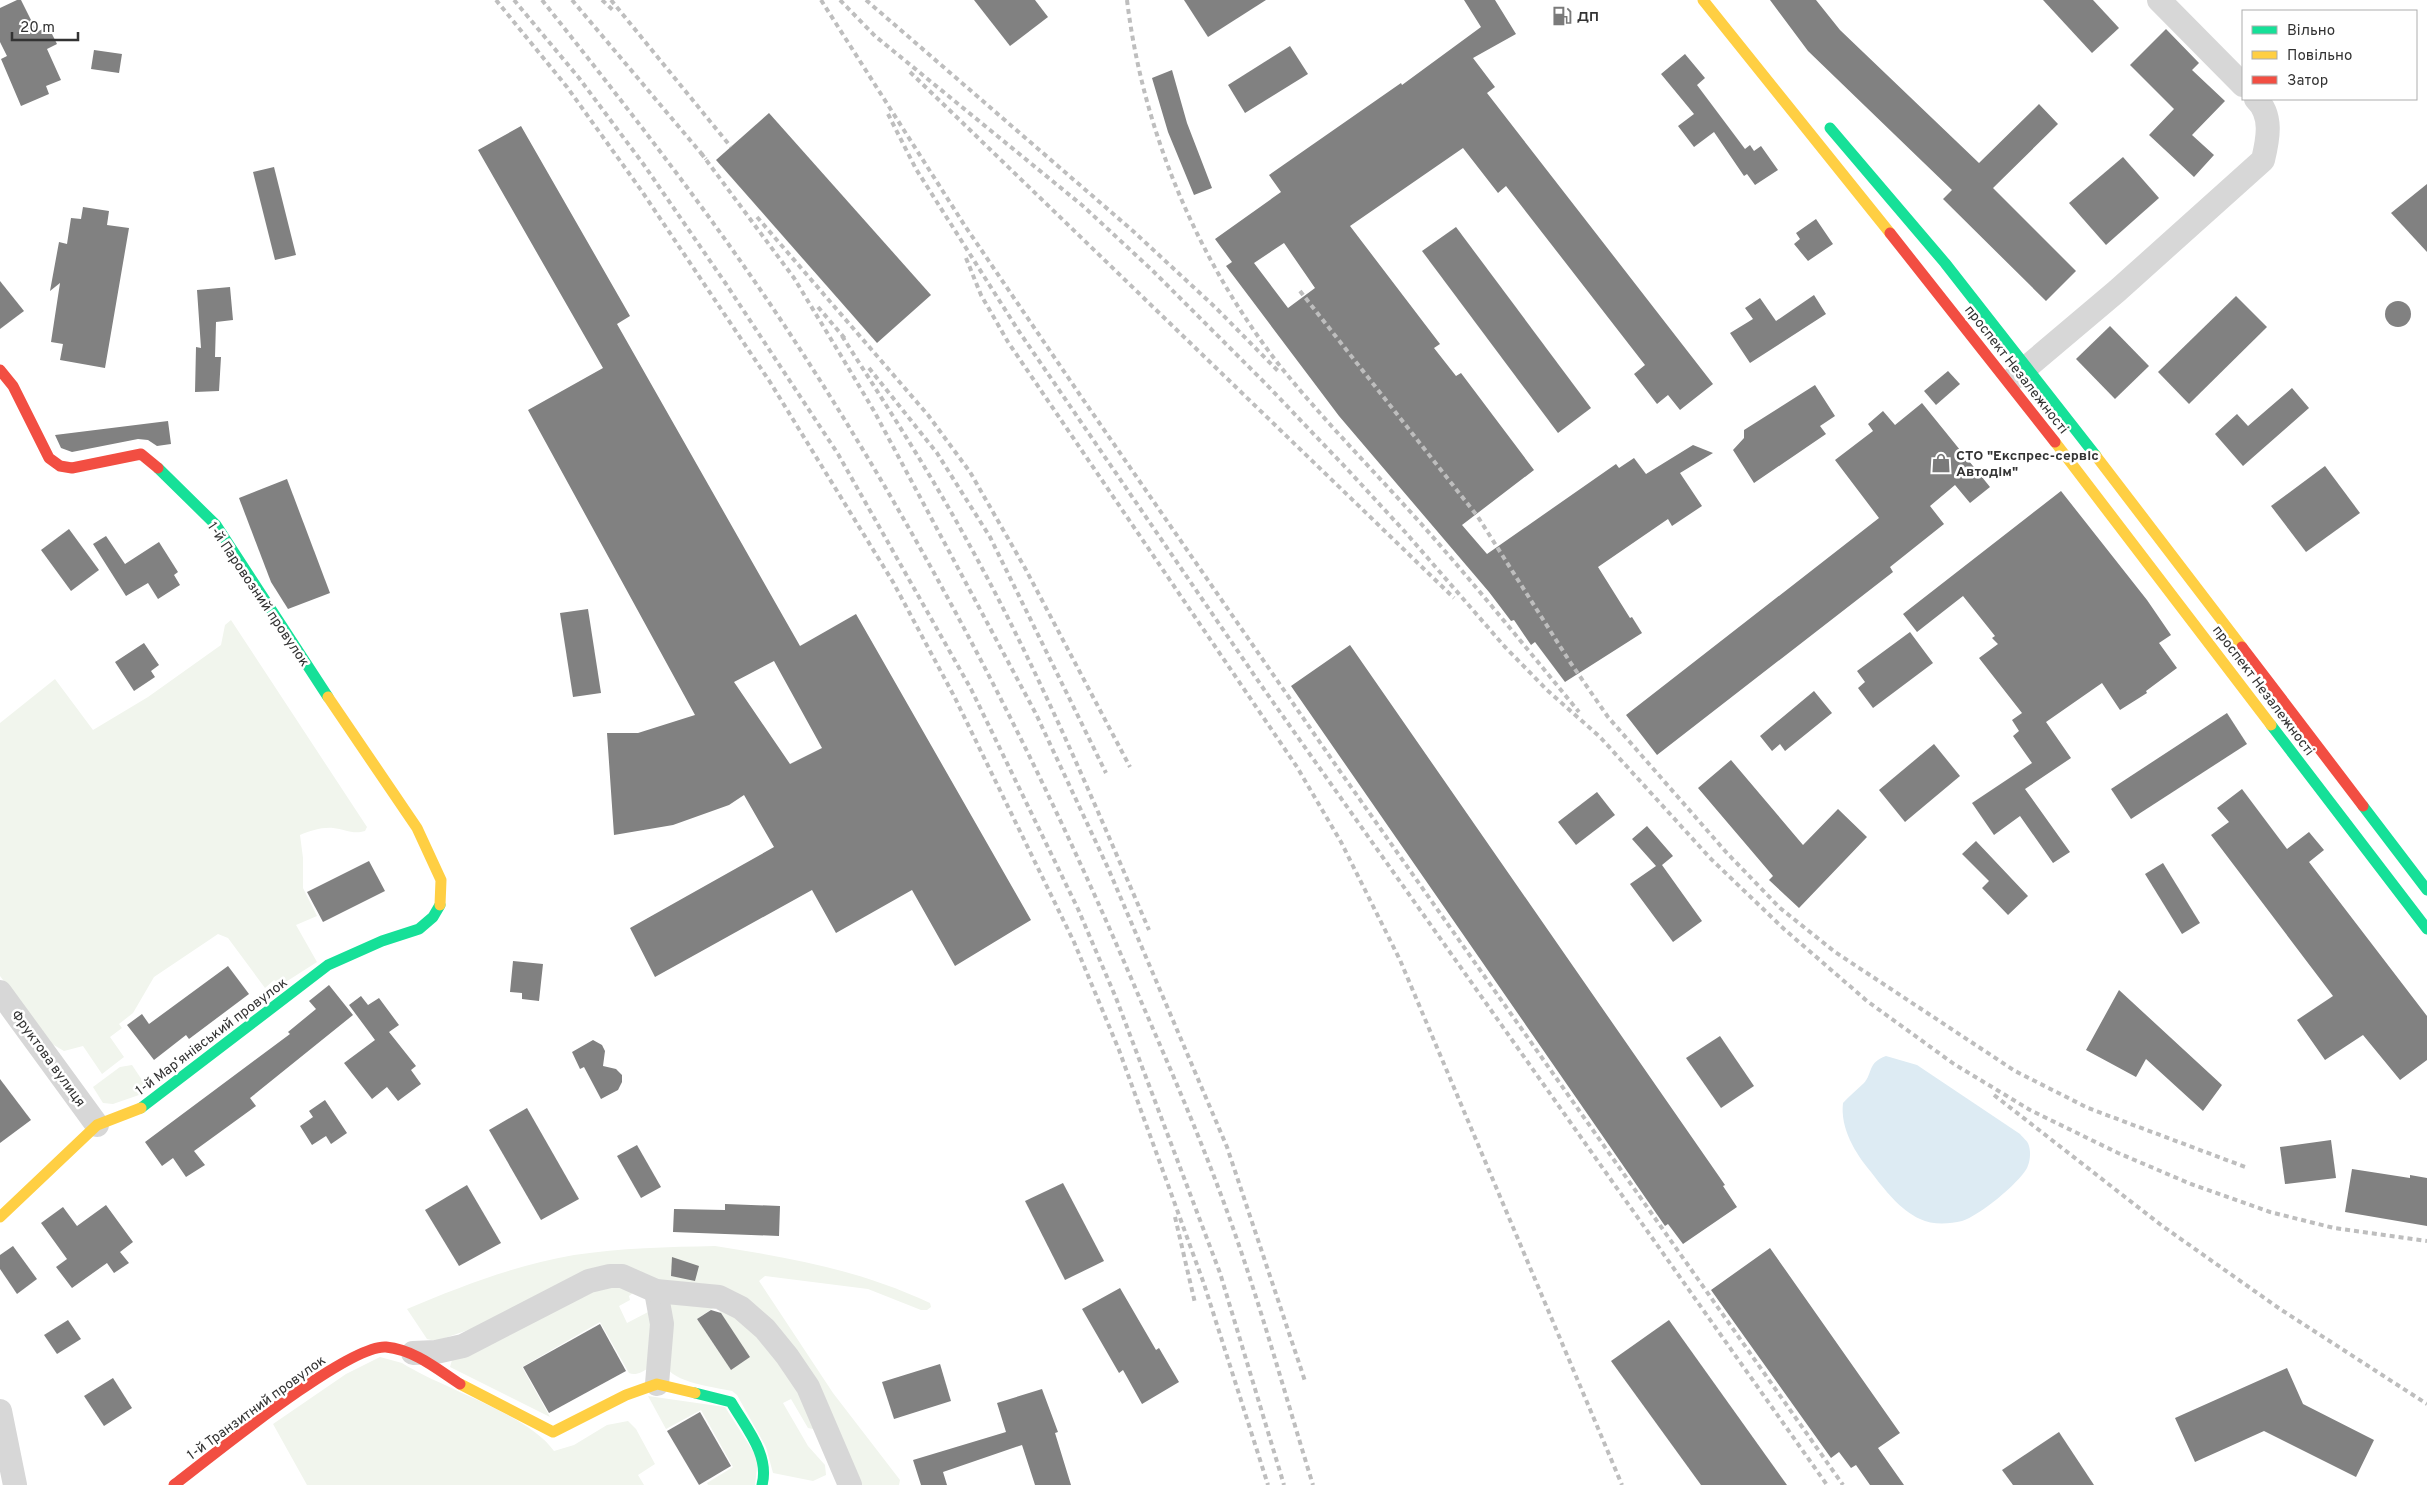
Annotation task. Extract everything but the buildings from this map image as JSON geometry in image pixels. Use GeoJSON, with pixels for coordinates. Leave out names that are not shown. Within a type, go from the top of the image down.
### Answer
{"type":"FeatureCollection","features":[{"type":"Feature","properties":{"kind":"main road","name":"проспект Незалежності"},"geometry":{"type":"LineString","coordinates":[[1703,0],[2009,382],[2427,929]]}},
{"type":"Feature","properties":{"kind":"main road","name":"проспект Незалежності"},"geometry":{"type":"LineString","coordinates":[[1823,119],[1945,263],[2028,367],[2427,890]]}},
{"type":"Feature","properties":{"kind":"main road","name":"1-й Паровозний провулок"},"geometry":{"type":"LineString","coordinates":[[0,370],[13,386],[49,458],[60,466],[72,468],[141,454],[148,458],[216,525],[286,635],[417,828],[436,864],[442,891]]}},
{"type":"Feature","properties":{"kind":"main road","name":"1-й Марʼянівський провулок"},"geometry":{"type":"LineString","coordinates":[[0,1217],[97,1125],[136,1112],[328,965],[382,941],[419,929],[433,917],[440,906],[442,891]]}},
{"type":"Feature","properties":{"kind":"main road","name":"1-й Транзитний провулок"},"geometry":{"type":"LineString","coordinates":[[174,1485],[324,1374],[356,1355],[373,1349],[385,1348],[413,1353],[471,1391],[553,1432],[626,1395],[657,1384]]}},
{"type":"Feature","properties":{"kind":"main road"},"geometry":{"type":"LineString","coordinates":[[657,1384],[730,1402],[764,1458],[765,1473],[762,1485]]}},
{"type":"Feature","properties":{"kind":"street"},"geometry":{"type":"LineString","coordinates":[[2159,0],[2242,84]]}},
{"type":"Feature","properties":{"kind":"street"},"geometry":{"type":"LineString","coordinates":[[2009,382],[2118,291],[2263,160],[2268,142],[2268,124],[2264,107],[2257,100]]}},
{"type":"Feature","properties":{"kind":"street","name":"Фруктова вулиця"},"geometry":{"type":"LineString","coordinates":[[0,992],[97,1125]]}},
{"type":"Feature","properties":{"kind":"street"},"geometry":{"type":"LineString","coordinates":[[413,1353],[436,1352],[463,1346],[589,1281],[610,1276],[622,1276],[656,1292],[719,1297],[741,1308],[765,1329],[787,1356],[808,1387],[850,1485]]}},
{"type":"Feature","properties":{"kind":"street"},"geometry":{"type":"LineString","coordinates":[[656,1292],[662,1324],[657,1384]]}},
{"type":"Feature","properties":{"kind":"street"},"geometry":{"type":"LineString","coordinates":[[0,1411],[15,1485]]}},
{"type":"Feature","properties":{"kind":"shaded area"},"geometry":{"type":"Polygon","coordinates":[[[231,620],[367,827],[365,831],[361,832],[329,828],[300,835],[303,858],[303,888],[317,916],[296,925],[317,962],[281,985],[274,980],[265,988],[228,938],[218,934],[154,977],[133,1013],[119,1024],[122,1028],[110,1037],[124,1057],[102,1074],[83,1046],[64,1051],[52,1044],[0,976],[0,723],[55,679],[93,730],[148,697],[221,645],[225,625],[231,620]]]}},
{"type":"Feature","properties":{"kind":"shaded area"},"geometry":{"type":"Polygon","coordinates":[[[1886,1056],[1917,1065],[2020,1134],[2027,1141],[2030,1152],[2029,1160],[2027,1168],[2022,1175],[1998,1199],[1969,1218],[1957,1222],[1941,1223],[1925,1221],[1913,1215],[1899,1205],[1887,1192],[1854,1148],[1846,1131],[1843,1103],[1864,1083],[1873,1065],[1886,1056]]]}},
{"type":"Feature","properties":{"kind":"shaded area"},"geometry":{"type":"Polygon","coordinates":[[[132,1065],[144,1083],[139,1095],[113,1104],[103,1103],[93,1087],[120,1067],[132,1065]]]}},
{"type":"Feature","properties":{"kind":"shaded area"},"geometry":{"type":"Polygon","coordinates":[[[715,1246],[772,1255],[825,1267],[877,1282],[930,1303],[931,1307],[927,1310],[921,1310],[868,1289],[765,1276],[759,1281],[833,1393],[900,1480],[899,1485],[859,1485],[775,1331],[659,1281],[633,1274],[436,1341],[427,1339],[407,1309],[489,1277],[552,1259],[627,1249],[715,1246]]]}},
{"type":"Feature","properties":{"kind":"shaded area"},"geometry":{"type":"Polygon","coordinates":[[[608,1284],[634,1292],[629,1296],[630,1300],[619,1306],[627,1323],[650,1311],[655,1323],[648,1368],[644,1371],[636,1374],[629,1373],[600,1322],[522,1367],[550,1417],[450,1367],[452,1360],[608,1284]]]}},
{"type":"Feature","properties":{"kind":"shaded area"},"geometry":{"type":"Polygon","coordinates":[[[674,1300],[697,1301],[712,1303],[726,1308],[743,1319],[772,1349],[802,1387],[812,1405],[816,1419],[813,1429],[808,1428],[791,1399],[783,1403],[808,1446],[825,1465],[826,1475],[813,1481],[773,1473],[766,1447],[737,1395],[732,1391],[685,1380],[669,1371],[665,1365],[669,1303],[674,1300]],[[716,1306],[697,1319],[731,1369],[749,1357],[716,1306]]]}},
{"type":"Feature","properties":{"kind":"shaded area"},"geometry":{"type":"Polygon","coordinates":[[[380,1357],[402,1363],[505,1414],[525,1425],[542,1438],[554,1451],[574,1445],[607,1425],[628,1421],[636,1429],[655,1464],[638,1475],[644,1485],[307,1485],[273,1424],[346,1374],[380,1357]]]}},
{"type":"Feature","properties":{"kind":"shaded area"},"geometry":{"type":"Polygon","coordinates":[[[648,1396],[725,1407],[758,1459],[755,1485],[708,1485],[707,1483],[733,1467],[701,1410],[666,1429],[648,1396]]]}},
{"type":"Feature","properties":{"kind":"railway"},"geometry":{"type":"LineString","coordinates":[[496,0],[567,87],[641,190],[770,382],[893,582],[954,696],[1074,942],[1119,1050],[1204,1284],[1268,1485]]}},
{"type":"Feature","properties":{"kind":"railway"},"geometry":{"type":"LineString","coordinates":[[514,0],[579,78],[644,165],[726,284],[838,454],[971,689],[1078,909],[1116,998],[1220,1273],[1284,1485]]}},
{"type":"Feature","properties":{"kind":"railway"},"geometry":{"type":"LineString","coordinates":[[542,0],[640,125],[704,210],[765,296],[844,419],[892,499],[982,662],[1024,745],[1103,913],[1199,1139],[1244,1260],[1313,1485]]}},
{"type":"Feature","properties":{"kind":"railway"},"geometry":{"type":"LineString","coordinates":[[572,0],[706,159]]}},
{"type":"Feature","properties":{"kind":"railway"},"geometry":{"type":"LineString","coordinates":[[602,0],[615,12]]}},
{"type":"Feature","properties":{"kind":"railway"},"geometry":{"type":"LineString","coordinates":[[611,0],[731,147]]}},
{"type":"Feature","properties":{"kind":"railway"},"geometry":{"type":"LineString","coordinates":[[821,0],[965,226],[1080,395],[1337,767],[1843,1485]]}},
{"type":"Feature","properties":{"kind":"railway"},"geometry":{"type":"LineString","coordinates":[[840,0],[875,36],[1083,206],[1153,271],[1265,383],[1348,470],[1406,533],[1505,647],[1547,690],[1600,737],[1711,859],[1784,929],[1867,1001],[1954,1064],[2030,1110],[2118,1153],[2191,1184],[2270,1212],[2334,1228],[2427,1241]]}},
{"type":"Feature","properties":{"kind":"railway"},"geometry":{"type":"LineString","coordinates":[[866,0],[1133,231],[1216,308],[1278,371]]}},
{"type":"Feature","properties":{"kind":"railway"},"geometry":{"type":"LineString","coordinates":[[1127,0],[1146,98],[1161,146],[1179,193],[1200,239],[1224,283],[1251,326],[1297,387],[1444,550],[1579,712]]}},
{"type":"Feature","properties":{"kind":"railway"},"geometry":{"type":"LineString","coordinates":[[910,72],[1454,598]]}},
{"type":"Feature","properties":{"kind":"railway"},"geometry":{"type":"LineString","coordinates":[[888,114],[916,169],[1018,330],[1263,688],[1827,1485]]}},
{"type":"Feature","properties":{"kind":"railway"},"geometry":{"type":"LineString","coordinates":[[701,153],[794,278],[840,354],[874,411],[1036,714],[1108,868],[1227,1147],[1305,1381]]}},
{"type":"Feature","properties":{"kind":"railway"},"geometry":{"type":"LineString","coordinates":[[757,217],[928,415],[970,472],[1025,568],[1130,767]]}},
{"type":"Feature","properties":{"kind":"railway"},"geometry":{"type":"LineString","coordinates":[[966,258],[981,295],[1008,342],[1297,767],[1341,842],[1400,960],[1622,1485]]}},
{"type":"Feature","properties":{"kind":"railway"},"geometry":{"type":"LineString","coordinates":[[1300,291],[1478,517],[1570,662],[1608,717],[1726,852],[1780,908],[1835,952],[2015,1071],[2088,1108],[2248,1168]]}},
{"type":"Feature","properties":{"kind":"railway"},"geometry":{"type":"LineString","coordinates":[[818,307],[847,341]]}},
{"type":"Feature","properties":{"kind":"railway"},"geometry":{"type":"LineString","coordinates":[[842,336],[940,493],[995,592],[1064,735],[1149,930]]}},
{"type":"Feature","properties":{"kind":"railway"},"geometry":{"type":"LineString","coordinates":[[869,368],[937,453],[990,537],[1106,773]]}},
{"type":"Feature","properties":{"kind":"railway"},"geometry":{"type":"LineString","coordinates":[[1994,1095],[2161,1225],[2280,1309],[2427,1404]]}},
{"type":"Feature","properties":{"kind":"railway"},"geometry":{"type":"LineString","coordinates":[[1175,1217],[1195,1303]]}},
{"type":"Feature","properties":{"kind":"traffic: fast"},"geometry":{"type":"LineString","coordinates":[[1830,128],[1945,263],[2096,456]]}},
{"type":"Feature","properties":{"kind":"traffic: fast"},"geometry":{"type":"LineString","coordinates":[[158,468],[216,525],[328,697]]}},
{"type":"Feature","properties":{"kind":"traffic: fast"},"geometry":{"type":"LineString","coordinates":[[2271,725],[2427,929]]}},
{"type":"Feature","properties":{"kind":"traffic: fast"},"geometry":{"type":"LineString","coordinates":[[2363,806],[2427,890]]}},
{"type":"Feature","properties":{"kind":"traffic: fast"},"geometry":{"type":"LineString","coordinates":[[141,1108],[328,965],[382,941],[419,929],[433,917],[440,905]]}},
{"type":"Feature","properties":{"kind":"traffic: fast"},"geometry":{"type":"LineString","coordinates":[[695,1393],[731,1402],[760,1452],[764,1474],[762,1485]]}},
{"type":"Feature","properties":{"kind":"traffic: slow"},"geometry":{"type":"LineString","coordinates":[[1703,0],[1890,233]]}},
{"type":"Feature","properties":{"kind":"traffic: slow"},"geometry":{"type":"LineString","coordinates":[[2055,442],[2271,725]]}},
{"type":"Feature","properties":{"kind":"traffic: slow"},"geometry":{"type":"LineString","coordinates":[[2096,456],[2242,647]]}},
{"type":"Feature","properties":{"kind":"traffic: slow"},"geometry":{"type":"LineString","coordinates":[[328,697],[417,828],[441,880],[440,905]]}},
{"type":"Feature","properties":{"kind":"traffic: slow"},"geometry":{"type":"LineString","coordinates":[[0,1217],[97,1125],[141,1108]]}},
{"type":"Feature","properties":{"kind":"traffic: slow"},"geometry":{"type":"LineString","coordinates":[[460,1384],[553,1432],[626,1395],[657,1384],[695,1393]]}},
{"type":"Feature","properties":{"kind":"traffic: jam"},"geometry":{"type":"LineString","coordinates":[[1890,233],[2055,442]]}},
{"type":"Feature","properties":{"kind":"traffic: jam"},"geometry":{"type":"LineString","coordinates":[[0,370],[13,386],[49,458],[60,466],[72,468],[141,454],[158,468]]}},
{"type":"Feature","properties":{"kind":"traffic: jam"},"geometry":{"type":"LineString","coordinates":[[2242,647],[2363,806]]}},
{"type":"Feature","properties":{"kind":"traffic: jam"},"geometry":{"type":"LineString","coordinates":[[174,1485],[280,1404],[342,1363],[367,1351],[386,1347],[407,1352],[425,1361],[460,1384]]}},
{"type":"Feature","properties":{"kind":"place","name":"ДП"},"geometry":{"type":"Point","coordinates":[1562,16]}},
{"type":"Feature","properties":{"kind":"place","name":"СТО \"Експрес-сервіс Автодім\""},"geometry":{"type":"Point","coordinates":[1941,463]}}]}
